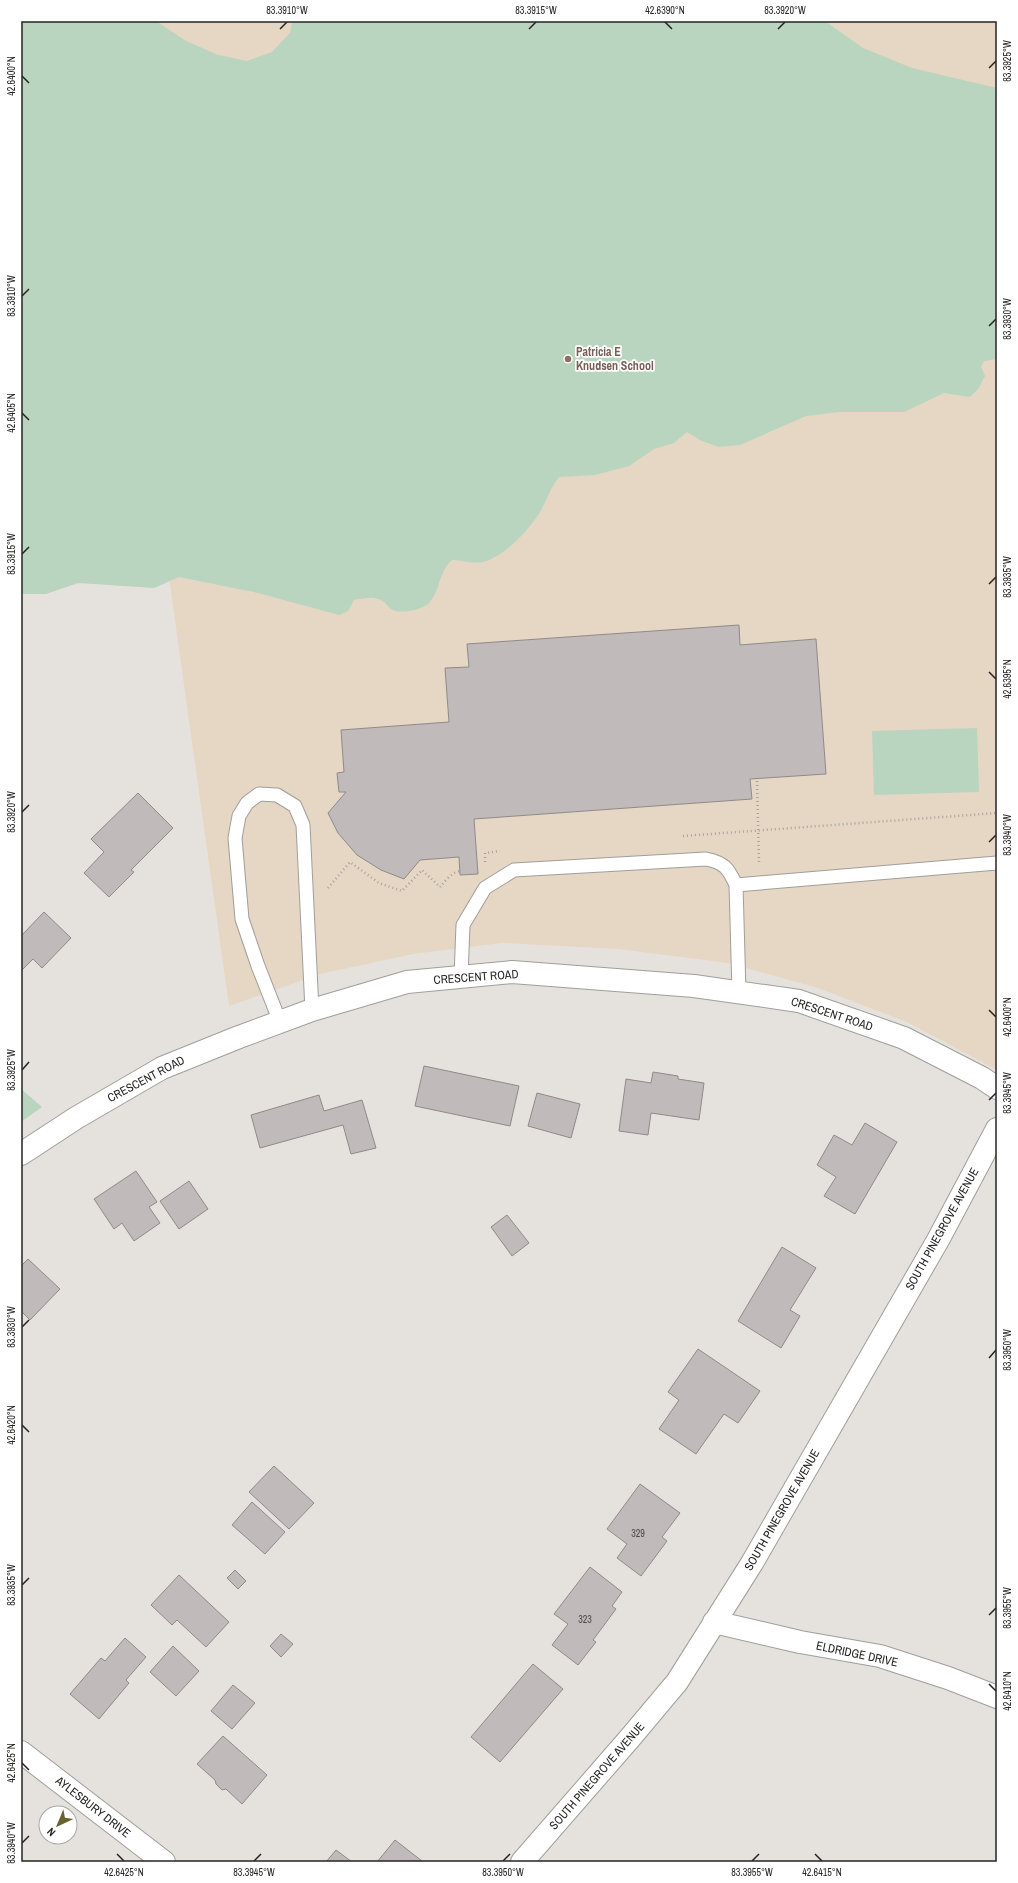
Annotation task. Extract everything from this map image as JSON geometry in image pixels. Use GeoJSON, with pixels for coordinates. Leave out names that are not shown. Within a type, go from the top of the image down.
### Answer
{"type":"FeatureCollection","features":[{"type":"Feature","properties":{"kind":"street","name":"CRESCENT ROAD"},"geometry":{"type":"LineString","coordinates":[[21,1154],[76,1118],[162,1068],[312,1010],[407,982],[512,972],[686,985],[799,1001],[904,1038],[982,1078],[997,1088]]}},
{"type":"Feature","properties":{"kind":"street","name":"SOUTH PINEGROVE AVENUE"},"geometry":{"type":"LineString","coordinates":[[522,1862],[677,1682],[752,1562],[938,1240],[997,1129]]}},
{"type":"Feature","properties":{"kind":"street","name":"ELDRIDGE DRIVE"},"geometry":{"type":"LineString","coordinates":[[714,1622],[800,1642],[880,1656],[948,1678],[997,1697]]}},
{"type":"Feature","properties":{"kind":"street","name":"AYLESBURY DRIVE"},"geometry":{"type":"LineString","coordinates":[[21,1752],[164,1862]]}},
{"type":"Feature","properties":{"kind":"lane"},"geometry":{"type":"LineString","coordinates":[[280,1022],[258,966],[242,919],[235,838],[239,816],[247,803],[259,794],[277,796],[295,806],[303,825],[312,1010]]}},
{"type":"Feature","properties":{"kind":"lane"},"geometry":{"type":"LineString","coordinates":[[461,977],[463,925],[485,888],[514,870],[706,859],[718,861],[729,870],[736,885],[739,992]]}},
{"type":"Feature","properties":{"kind":"lane"},"geometry":{"type":"LineString","coordinates":[[736,885],[997,863]]}},
{"type":"Feature","properties":{"kind":"path"},"geometry":{"type":"LineString","coordinates":[[755,883],[760,858],[757,781]]}},
{"type":"Feature","properties":{"kind":"path"},"geometry":{"type":"LineString","coordinates":[[680,837],[997,813]]}},
{"type":"Feature","properties":{"kind":"path"},"geometry":{"type":"LineString","coordinates":[[485,869],[484,853],[508,851]]}},
{"type":"Feature","properties":{"kind":"path"},"geometry":{"type":"LineString","coordinates":[[306,894],[327,889],[350,862],[379,883],[402,891],[422,870],[440,887],[447,878],[457,871],[460,871]]}},
{"type":"Feature","properties":{"kind":"shaded area","name":"Patricia E Knudsen School"},"geometry":{"type":"Polygon","coordinates":[[[91,21],[997,21],[997,1070],[907,1022],[818,988],[728,963],[618,949],[502,943],[413,954],[320,974],[229,1006],[91,21]]]}},
{"type":"Feature","properties":{"kind":"green space"},"geometry":{"type":"Polygon","coordinates":[[[21,21],[156,21],[186,41],[218,55],[247,61],[272,52],[290,33],[292,21],[825,21],[863,48],[912,68],[997,88],[997,359],[984,361],[981,367],[985,376],[978,389],[970,397],[944,393],[904,412],[838,412],[806,416],[740,445],[719,447],[702,441],[687,432],[674,443],[654,449],[629,466],[595,475],[559,477],[553,485],[535,519],[515,542],[499,555],[483,562],[476,563],[452,560],[444,570],[432,599],[428,604],[416,610],[401,612],[397,611],[391,609],[381,600],[368,598],[354,600],[348,611],[339,615],[258,593],[179,577],[154,588],[78,583],[46,594],[21,594],[21,21]]]}},
{"type":"Feature","properties":{"kind":"green space"},"geometry":{"type":"Polygon","coordinates":[[[977,728],[979,792],[874,795],[872,731],[977,728]]]}},
{"type":"Feature","properties":{"kind":"green space"},"geometry":{"type":"Polygon","coordinates":[[[21,1089],[42,1107],[21,1122],[21,1089]]]}},
{"type":"Feature","properties":{"kind":"building"},"geometry":{"type":"Polygon","coordinates":[[[739,625],[740,645],[816,639],[826,774],[750,779],[752,799],[474,819],[478,874],[460,875],[459,857],[420,860],[404,879],[381,870],[357,855],[338,833],[328,813],[346,792],[339,792],[337,773],[344,772],[341,730],[449,722],[445,668],[469,667],[467,644],[739,625]]]}},
{"type":"Feature","properties":{"kind":"building"},"geometry":{"type":"Polygon","coordinates":[[[138,793],[173,828],[131,870],[134,872],[109,897],[84,873],[104,852],[91,839],[138,793]]]}},
{"type":"Feature","properties":{"kind":"building"},"geometry":{"type":"Polygon","coordinates":[[[44,912],[71,938],[42,968],[33,959],[21,971],[21,936],[44,912]]]}},
{"type":"Feature","properties":{"kind":"building"},"geometry":{"type":"Polygon","coordinates":[[[424,1066],[519,1086],[510,1126],[415,1106],[424,1066]]]}},
{"type":"Feature","properties":{"kind":"building"},"geometry":{"type":"Polygon","coordinates":[[[653,1072],[678,1076],[678,1079],[704,1083],[699,1120],[651,1113],[648,1135],[619,1131],[626,1079],[651,1083],[653,1072]]]}},
{"type":"Feature","properties":{"kind":"building"},"geometry":{"type":"Polygon","coordinates":[[[537,1093],[580,1104],[571,1138],[528,1126],[537,1093]]]}},
{"type":"Feature","properties":{"kind":"building"},"geometry":{"type":"Polygon","coordinates":[[[319,1095],[324,1111],[362,1100],[376,1148],[351,1154],[343,1125],[260,1148],[251,1115],[319,1095]]]}},
{"type":"Feature","properties":{"kind":"building"},"geometry":{"type":"Polygon","coordinates":[[[865,1123],[897,1142],[855,1214],[824,1196],[836,1177],[817,1165],[834,1135],[852,1145],[865,1123]]]}},
{"type":"Feature","properties":{"kind":"building"},"geometry":{"type":"Polygon","coordinates":[[[136,1171],[157,1202],[149,1207],[160,1223],[134,1241],[122,1223],[114,1229],[94,1199],[136,1171]]]}},
{"type":"Feature","properties":{"kind":"building"},"geometry":{"type":"Polygon","coordinates":[[[189,1181],[208,1209],[179,1229],[160,1201],[189,1181]]]}},
{"type":"Feature","properties":{"kind":"building"},"geometry":{"type":"Polygon","coordinates":[[[507,1215],[529,1243],[512,1256],[491,1227],[507,1215]]]}},
{"type":"Feature","properties":{"kind":"building"},"geometry":{"type":"Polygon","coordinates":[[[782,1247],[816,1268],[790,1310],[800,1316],[781,1348],[738,1321],[782,1247]]]}},
{"type":"Feature","properties":{"kind":"building"},"geometry":{"type":"Polygon","coordinates":[[[28,1259],[60,1289],[30,1320],[21,1311],[21,1266],[28,1259]]]}},
{"type":"Feature","properties":{"kind":"building"},"geometry":{"type":"Polygon","coordinates":[[[698,1349],[760,1391],[738,1423],[724,1414],[696,1454],[659,1429],[679,1400],[668,1392],[698,1349]]]}},
{"type":"Feature","properties":{"kind":"building"},"geometry":{"type":"Polygon","coordinates":[[[274,1466],[314,1503],[289,1529],[249,1492],[274,1466]]]}},
{"type":"Feature","properties":{"kind":"building"},"geometry":{"type":"Polygon","coordinates":[[[640,1484],[680,1513],[662,1537],[667,1541],[641,1576],[617,1558],[627,1544],[607,1529],[640,1484]]]}},
{"type":"Feature","properties":{"kind":"building"},"geometry":{"type":"Polygon","coordinates":[[[252,1502],[285,1532],[265,1554],[232,1525],[252,1502]]]}},
{"type":"Feature","properties":{"kind":"building"},"geometry":{"type":"Polygon","coordinates":[[[590,1567],[622,1592],[612,1606],[616,1609],[593,1640],[596,1642],[578,1665],[552,1645],[568,1624],[554,1614],[590,1567]]]}},
{"type":"Feature","properties":{"kind":"building"},"geometry":{"type":"Polygon","coordinates":[[[235,1570],[246,1581],[238,1589],[227,1578],[235,1570]]]}},
{"type":"Feature","properties":{"kind":"building"},"geometry":{"type":"Polygon","coordinates":[[[179,1575],[229,1622],[206,1647],[177,1620],[172,1625],[151,1605],[179,1575]]]}},
{"type":"Feature","properties":{"kind":"building"},"geometry":{"type":"Polygon","coordinates":[[[281,1634],[293,1644],[281,1657],[270,1646],[281,1634]]]}},
{"type":"Feature","properties":{"kind":"building"},"geometry":{"type":"Polygon","coordinates":[[[125,1638],[146,1657],[126,1680],[129,1683],[99,1719],[70,1694],[101,1658],[105,1661],[125,1638]]]}},
{"type":"Feature","properties":{"kind":"building"},"geometry":{"type":"Polygon","coordinates":[[[173,1646],[199,1671],[176,1696],[150,1672],[173,1646]]]}},
{"type":"Feature","properties":{"kind":"building"},"geometry":{"type":"Polygon","coordinates":[[[533,1664],[563,1689],[500,1762],[471,1737],[533,1664]]]}},
{"type":"Feature","properties":{"kind":"building"},"geometry":{"type":"Polygon","coordinates":[[[233,1685],[255,1703],[232,1729],[211,1711],[233,1685]]]}},
{"type":"Feature","properties":{"kind":"building"},"geometry":{"type":"Polygon","coordinates":[[[223,1736],[267,1775],[242,1804],[226,1789],[222,1790],[216,1784],[215,1780],[197,1764],[223,1736]]]}},
{"type":"Feature","properties":{"kind":"building"},"geometry":{"type":"Polygon","coordinates":[[[395,1840],[422,1861],[377,1862],[395,1840]]]}},
{"type":"Feature","properties":{"kind":"building"},"geometry":{"type":"Polygon","coordinates":[[[336,1850],[352,1862],[326,1862],[336,1850]]]}},
{"type":"Feature","properties":{"kind":"place","name":"Patricia E Knudsen School"},"geometry":{"type":"Point","coordinates":[568,359]}}]}
